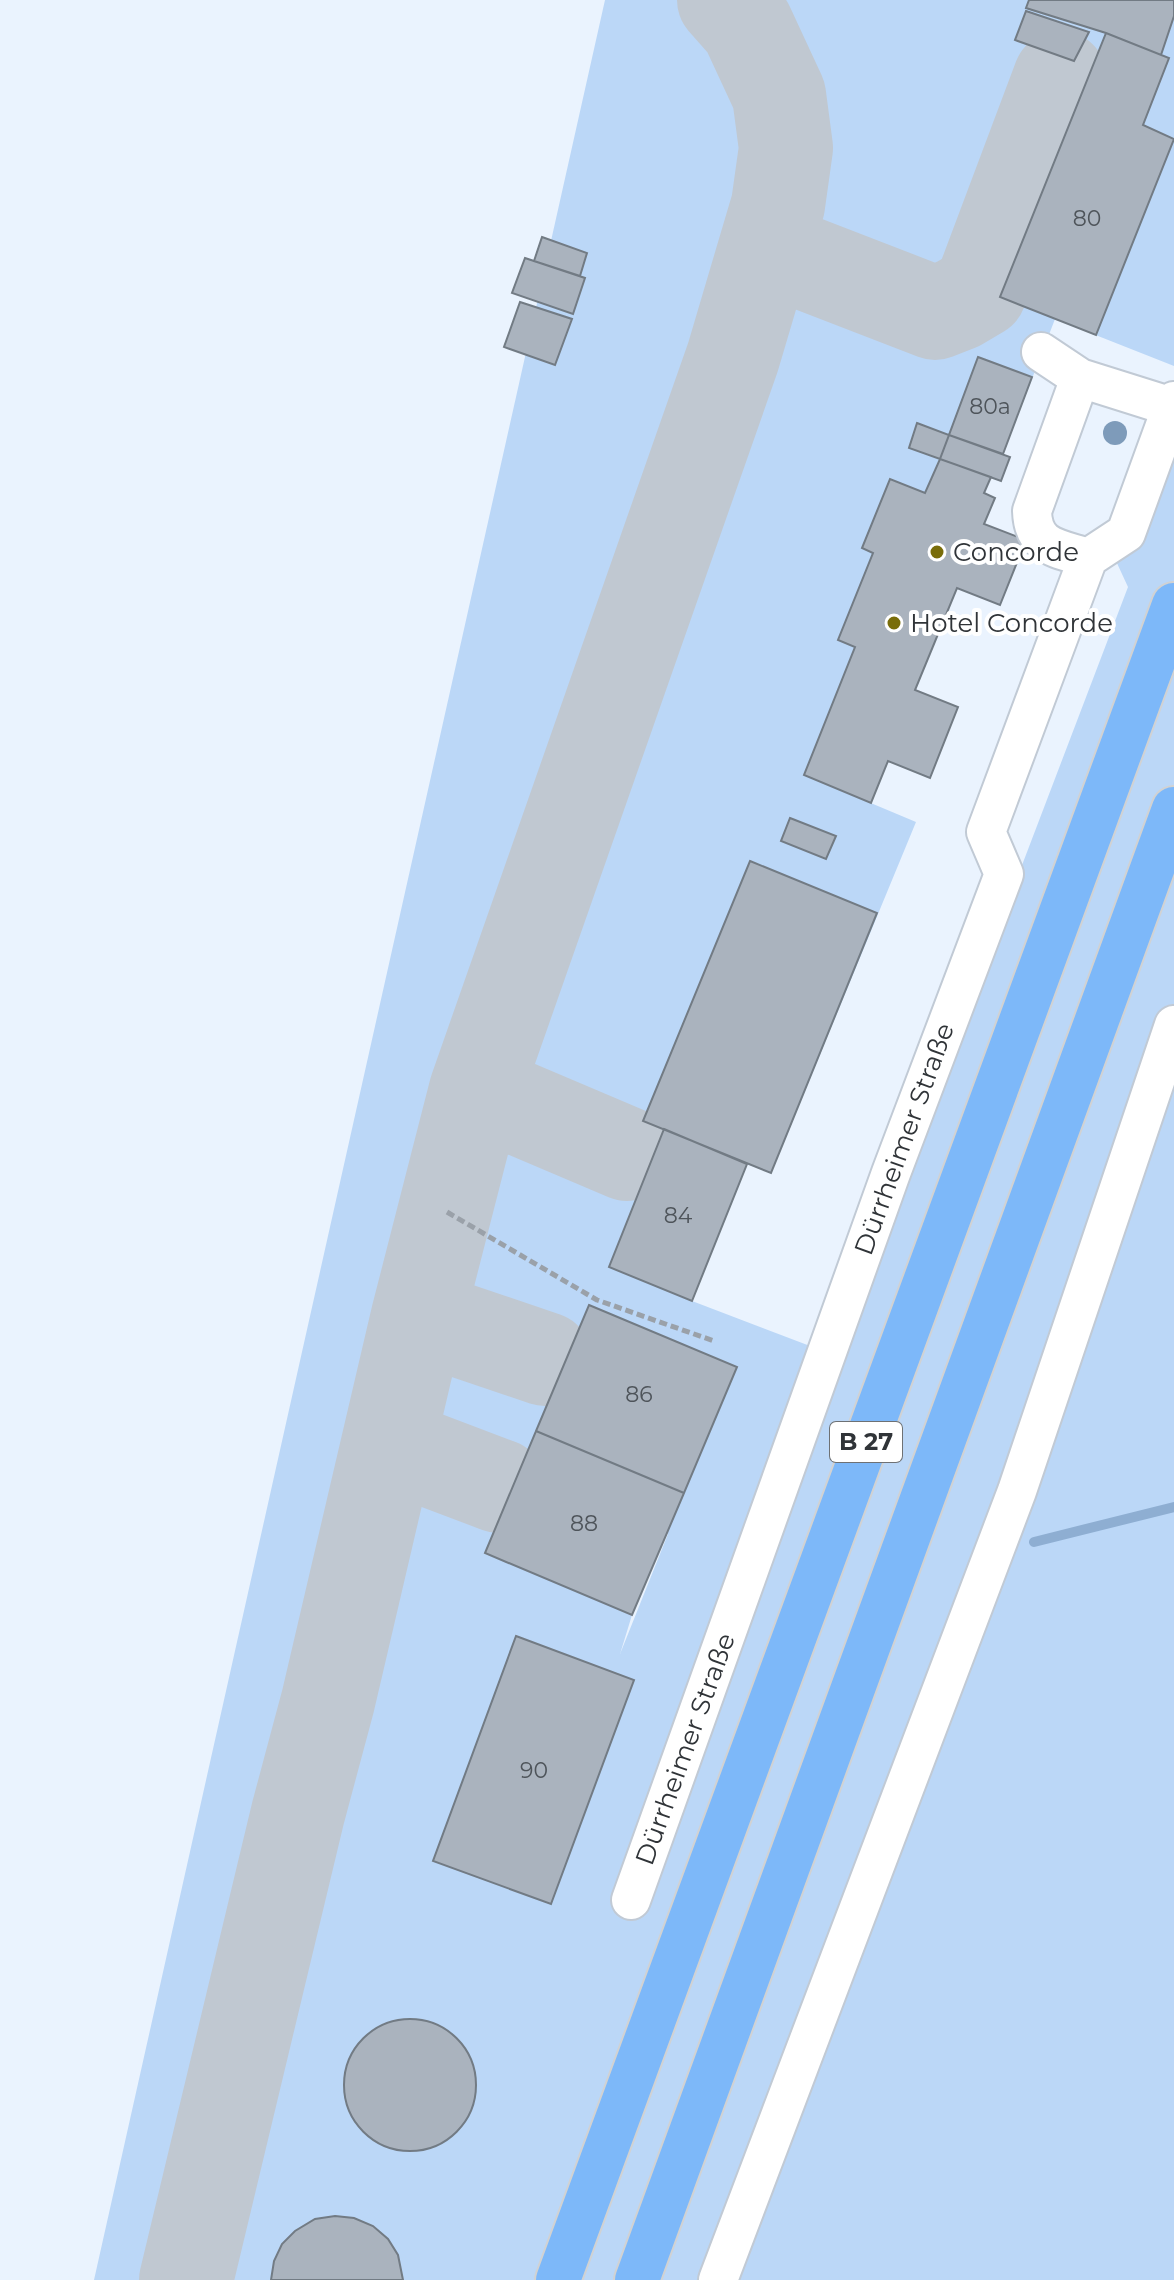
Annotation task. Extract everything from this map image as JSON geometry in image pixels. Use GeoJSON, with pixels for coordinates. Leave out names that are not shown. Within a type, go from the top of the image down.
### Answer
{"type":"FeatureCollection","features":[{"type":"Feature","properties":{"kind":"highway","name":"B 27"},"geometry":{"type":"LineString","coordinates":[[558,2280],[1174,605]]}},
{"type":"Feature","properties":{"kind":"highway","name":"B 27"},"geometry":{"type":"LineString","coordinates":[[637,2280],[1174,809]]}},
{"type":"Feature","properties":{"kind":"street"},"geometry":{"type":"LineString","coordinates":[[1041,352],[1080,378],[1173,404],[1126,533],[1088,558],[1046,545],[1033,528],[1032,511],[1080,378]]}},
{"type":"Feature","properties":{"kind":"street","name":"Dürrheimer Straße"},"geometry":{"type":"LineString","coordinates":[[631,1900],[885,1188],[1004,874],[986,832],[1088,558]]}},
{"type":"Feature","properties":{"kind":"street"},"geometry":{"type":"LineString","coordinates":[[718,2280],[1017,1491],[1174,1025]]}},
{"type":"Feature","properties":{"kind":"path"},"geometry":{"type":"LineString","coordinates":[[447,1212],[597,1300],[714,1341]]}},
{"type":"Feature","properties":{"kind":"shaded area"},"geometry":{"type":"Polygon","coordinates":[[[605,0],[1174,0],[1174,366],[1055,319],[1003,454],[949,435],[925,493],[890,479],[862,548],[873,553],[838,640],[855,647],[804,775],[916,822],[771,1173],[747,1164],[692,1301],[839,1357],[931,1104],[1128,587],[1116,561],[1143,542],[1174,453],[1174,2280],[94,2280],[605,0]],[[668,1534],[632,1615],[620,1654],[668,1534]]]}},
{"type":"Feature","properties":{"kind":"building"},"geometry":{"type":"Polygon","coordinates":[[[1029,0],[1174,0],[1174,16],[1161,55],[1106,33],[1026,8],[1029,0]]]}},
{"type":"Feature","properties":{"kind":"building"},"geometry":{"type":"Polygon","coordinates":[[[1026,11],[1089,32],[1074,61],[1015,40],[1026,11]]]}},
{"type":"Feature","properties":{"kind":"building"},"geometry":{"type":"Polygon","coordinates":[[[1106,33],[1169,58],[1143,125],[1174,139],[1096,335],[1000,297],[1106,33]]]}},
{"type":"Feature","properties":{"kind":"building"},"geometry":{"type":"Polygon","coordinates":[[[542,237],[587,253],[580,276],[534,261],[542,237]]]}},
{"type":"Feature","properties":{"kind":"building"},"geometry":{"type":"Polygon","coordinates":[[[525,258],[585,278],[573,314],[512,293],[525,258]]]}},
{"type":"Feature","properties":{"kind":"building"},"geometry":{"type":"Polygon","coordinates":[[[520,302],[572,319],[555,365],[504,347],[520,302]]]}},
{"type":"Feature","properties":{"kind":"building"},"geometry":{"type":"Polygon","coordinates":[[[978,357],[1032,377],[1003,454],[949,435],[978,357]]]}},
{"type":"Feature","properties":{"kind":"building"},"geometry":{"type":"Polygon","coordinates":[[[917,423],[949,435],[940,459],[909,448],[917,423]]]}},
{"type":"Feature","properties":{"kind":"building"},"geometry":{"type":"Polygon","coordinates":[[[949,435],[1010,457],[1001,481],[940,459],[949,435]]]}},
{"type":"Feature","properties":{"kind":"building","name":"Hotel Concorde"},"geometry":{"type":"Polygon","coordinates":[[[940,459],[991,477],[984,493],[995,498],[984,524],[1026,540],[1000,605],[957,588],[915,690],[958,707],[930,778],[888,761],[871,803],[804,775],[855,647],[838,640],[873,553],[862,548],[890,479],[925,493],[940,459]]]}},
{"type":"Feature","properties":{"kind":"building"},"geometry":{"type":"Polygon","coordinates":[[[790,818],[836,836],[826,859],[781,841],[790,818]]]}},
{"type":"Feature","properties":{"kind":"building"},"geometry":{"type":"Polygon","coordinates":[[[750,861],[877,913],[771,1173],[643,1121],[750,861]]]}},
{"type":"Feature","properties":{"kind":"building"},"geometry":{"type":"Polygon","coordinates":[[[664,1129],[747,1164],[692,1301],[609,1267],[664,1129]]]}},
{"type":"Feature","properties":{"kind":"building"},"geometry":{"type":"Polygon","coordinates":[[[589,1305],[737,1367],[684,1493],[536,1431],[589,1305]]]}},
{"type":"Feature","properties":{"kind":"building"},"geometry":{"type":"Polygon","coordinates":[[[536,1431],[684,1493],[632,1615],[485,1553],[536,1431]]]}},
{"type":"Feature","properties":{"kind":"building"},"geometry":{"type":"Polygon","coordinates":[[[516,1636],[634,1680],[551,1904],[433,1861],[516,1636]]]}},
{"type":"Feature","properties":{"kind":"building"},"geometry":{"type":"Polygon","coordinates":[[[410,2019],[435,2024],[457,2038],[471,2060],[476,2085],[471,2110],[457,2132],[435,2146],[410,2151],[385,2146],[363,2132],[349,2110],[344,2085],[349,2060],[363,2038],[385,2024],[410,2019]]]}},
{"type":"Feature","properties":{"kind":"building"},"geometry":{"type":"Polygon","coordinates":[[[335,2216],[354,2218],[373,2226],[388,2239],[398,2255],[403,2280],[271,2280],[274,2261],[282,2244],[295,2231],[315,2219],[335,2216]]]}},
{"type":"Feature","properties":{"kind":"waterway"},"geometry":{"type":"LineString","coordinates":[[1034,1542],[1174,1507]]}},
{"type":"Feature","properties":{"kind":"taxiway"},"geometry":{"type":"LineString","coordinates":[[186,2280],[298,1813],[328,1701],[418,1316],[476,1090],[733,357],[778,205],[786,148],[779,95],[747,26],[724,0]]}},
{"type":"Feature","properties":{"kind":"taxiway"},"geometry":{"type":"LineString","coordinates":[[767,248],[935,313],[958,304],[980,291],[1060,78]]}},
{"type":"Feature","properties":{"kind":"taxiway"},"geometry":{"type":"LineString","coordinates":[[476,1090],[627,1154]]}},
{"type":"Feature","properties":{"kind":"taxiway"},"geometry":{"type":"LineString","coordinates":[[418,1316],[545,1359]]}},
{"type":"Feature","properties":{"kind":"taxiway"},"geometry":{"type":"LineString","coordinates":[[388,1444],[499,1486]]}},
{"type":"Feature","properties":{"kind":"place","name":"Concorde"},"geometry":{"type":"Point","coordinates":[937,552]}},
{"type":"Feature","properties":{"kind":"place","name":"Hotel Concorde"},"geometry":{"type":"Point","coordinates":[894,623]}}]}
